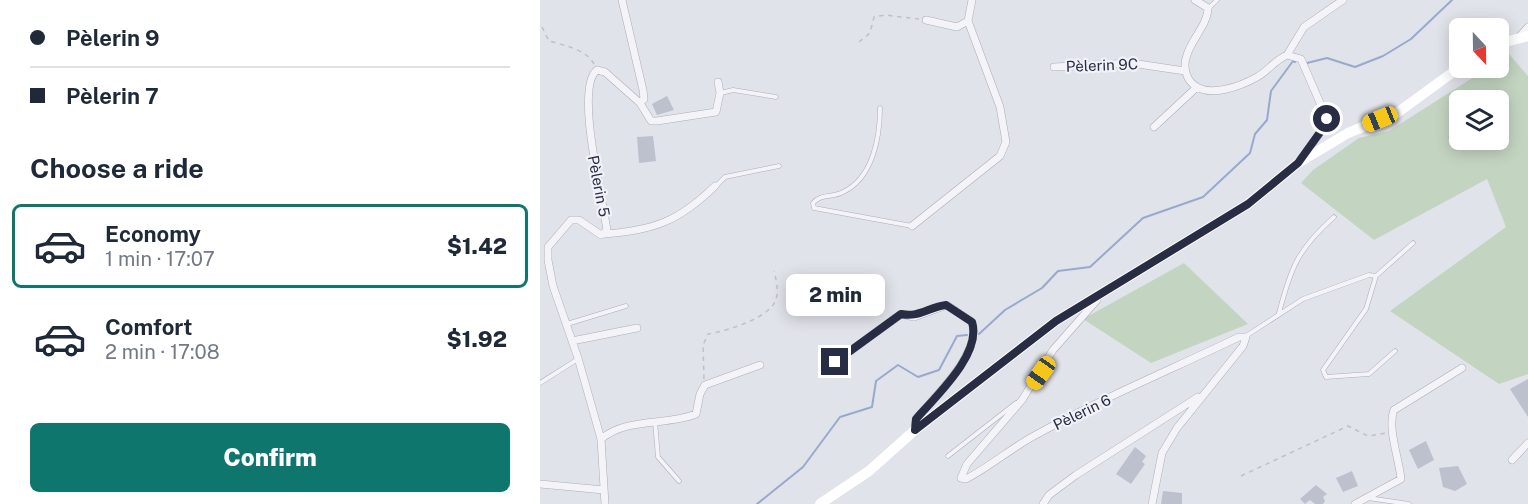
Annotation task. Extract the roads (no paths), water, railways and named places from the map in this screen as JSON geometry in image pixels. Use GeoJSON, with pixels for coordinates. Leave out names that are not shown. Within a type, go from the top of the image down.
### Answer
{"type":"FeatureCollection","features":[{"type":"Feature","properties":{"kind":"main road"},"geometry":{"type":"LineString","coordinates":[[820,504],[869,471],[915,430],[1056,321],[1248,204],[1298,163],[1348,133],[1397,113],[1449,75]]}},
{"type":"Feature","properties":{"kind":"street"},"geometry":{"type":"LineString","coordinates":[[622,0],[643,90],[644,99],[640,103],[648,118],[657,121],[716,112],[720,93],[718,82]]}},
{"type":"Feature","properties":{"kind":"street"},"geometry":{"type":"LineString","coordinates":[[912,226],[1000,156],[1006,142],[1000,107],[968,21],[972,0]]}},
{"type":"Feature","properties":{"kind":"street"},"geometry":{"type":"LineString","coordinates":[[1195,0],[1208,8],[1208,14],[1188,50],[1185,71],[1190,81],[1197,87],[1216,90],[1236,86],[1257,77],[1287,55],[1304,27],[1343,0]]}},
{"type":"Feature","properties":{"kind":"street"},"geometry":{"type":"LineString","coordinates":[[926,20],[957,27],[968,21]]}},
{"type":"Feature","properties":{"kind":"street"},"geometry":{"type":"LineString","coordinates":[[1523,37],[1528,27]]}},
{"type":"Feature","properties":{"kind":"street"},"geometry":{"type":"LineString","coordinates":[[1287,55],[1301,59],[1327,119],[1326,124],[1298,163]]}},
{"type":"Feature","properties":{"kind":"street","name":"Pèlerin 9C"},"geometry":{"type":"LineString","coordinates":[[1054,67],[1131,63],[1185,71]]}},
{"type":"Feature","properties":{"kind":"street","name":"Pèlerin 5"},"geometry":{"type":"LineString","coordinates":[[605,504],[601,439],[578,358],[553,286],[544,247],[562,227],[574,219],[601,235],[605,234],[607,229],[592,152],[590,111],[592,77],[597,70],[605,72],[640,103]]}},
{"type":"Feature","properties":{"kind":"street"},"geometry":{"type":"LineString","coordinates":[[1154,127],[1197,87]]}},
{"type":"Feature","properties":{"kind":"street"},"geometry":{"type":"LineString","coordinates":[[605,234],[634,232],[662,224],[692,209],[715,186]]}},
{"type":"Feature","properties":{"kind":"street","name":"Pèlerin 6"},"geometry":{"type":"LineString","coordinates":[[1104,291],[1053,350],[1022,400],[967,464],[961,478],[972,476],[1031,438],[1177,364],[1239,337],[1246,337]]}},
{"type":"Feature","properties":{"kind":"street"},"geometry":{"type":"LineString","coordinates":[[835,362],[901,314],[914,317],[937,306],[946,305],[972,322],[973,340],[968,354],[916,419],[915,430]]}},
{"type":"Feature","properties":{"kind":"street"},"geometry":{"type":"LineString","coordinates":[[572,341],[637,328]]}},
{"type":"Feature","properties":{"kind":"street"},"geometry":{"type":"LineString","coordinates":[[1152,504],[1162,453],[1177,428],[1243,346],[1246,337]]}},
{"type":"Feature","properties":{"kind":"street"},"geometry":{"type":"LineString","coordinates":[[601,439],[614,428],[655,420],[685,418],[696,414],[700,394],[705,385],[760,365]]}},
{"type":"Feature","properties":{"kind":"street"},"geometry":{"type":"LineString","coordinates":[[1354,504],[1401,479],[1390,420],[1394,410],[1461,368]]}},
{"type":"Feature","properties":{"kind":"street"},"geometry":{"type":"LineString","coordinates":[[1042,504],[1049,495],[1076,475],[1203,394]]}},
{"type":"Feature","properties":{"kind":"street"},"geometry":{"type":"LineString","coordinates":[[1512,460],[1528,443]]}},
{"type":"Feature","properties":{"kind":"street"},"geometry":{"type":"LineString","coordinates":[[540,484],[604,490]]}},
{"type":"Feature","properties":{"kind":"lane"},"geometry":{"type":"LineString","coordinates":[[1208,8],[1217,0]]}},
{"type":"Feature","properties":{"kind":"lane"},"geometry":{"type":"LineString","coordinates":[[720,93],[733,90],[776,97]]}},
{"type":"Feature","properties":{"kind":"lane"},"geometry":{"type":"LineString","coordinates":[[880,108],[880,124],[872,160],[862,175],[844,192],[818,198],[813,203],[814,208],[912,226]]}},
{"type":"Feature","properties":{"kind":"lane"},"geometry":{"type":"LineString","coordinates":[[715,186],[725,177],[779,166]]}},
{"type":"Feature","properties":{"kind":"lane"},"geometry":{"type":"LineString","coordinates":[[1279,314],[1294,261],[1318,231],[1334,217]]}},
{"type":"Feature","properties":{"kind":"lane"},"geometry":{"type":"LineString","coordinates":[[1395,351],[1369,374],[1326,377],[1323,370],[1366,309],[1376,276],[1413,243]]}},
{"type":"Feature","properties":{"kind":"lane"},"geometry":{"type":"LineString","coordinates":[[1246,337],[1303,299],[1369,275],[1376,276]]}},
{"type":"Feature","properties":{"kind":"lane"},"geometry":{"type":"LineString","coordinates":[[566,324],[626,306]]}},
{"type":"Feature","properties":{"kind":"lane"},"geometry":{"type":"LineString","coordinates":[[540,383],[578,358]]}},
{"type":"Feature","properties":{"kind":"lane"},"geometry":{"type":"LineString","coordinates":[[948,456],[1022,400]]}},
{"type":"Feature","properties":{"kind":"lane"},"geometry":{"type":"LineString","coordinates":[[655,420],[658,457],[679,481]]}},
{"type":"Feature","properties":{"kind":"lane"},"geometry":{"type":"LineString","coordinates":[[1368,498],[1408,504]]}},
{"type":"Feature","properties":{"kind":"waterway"},"geometry":{"type":"LineString","coordinates":[[1307,63],[1327,58],[1355,67],[1383,56],[1411,39],[1452,0]]}},
{"type":"Feature","properties":{"kind":"waterway"},"geometry":{"type":"LineString","coordinates":[[979,334],[1005,310],[1042,288],[1058,271],[1090,267],[1143,218],[1203,197],[1250,153],[1255,134],[1267,120],[1271,91],[1293,61],[1295,62]]}},
{"type":"Feature","properties":{"kind":"waterway"},"geometry":{"type":"LineString","coordinates":[[757,504],[803,467],[840,417],[872,407],[876,381],[898,365],[918,377],[939,370],[957,336],[967,335]]}}]}
